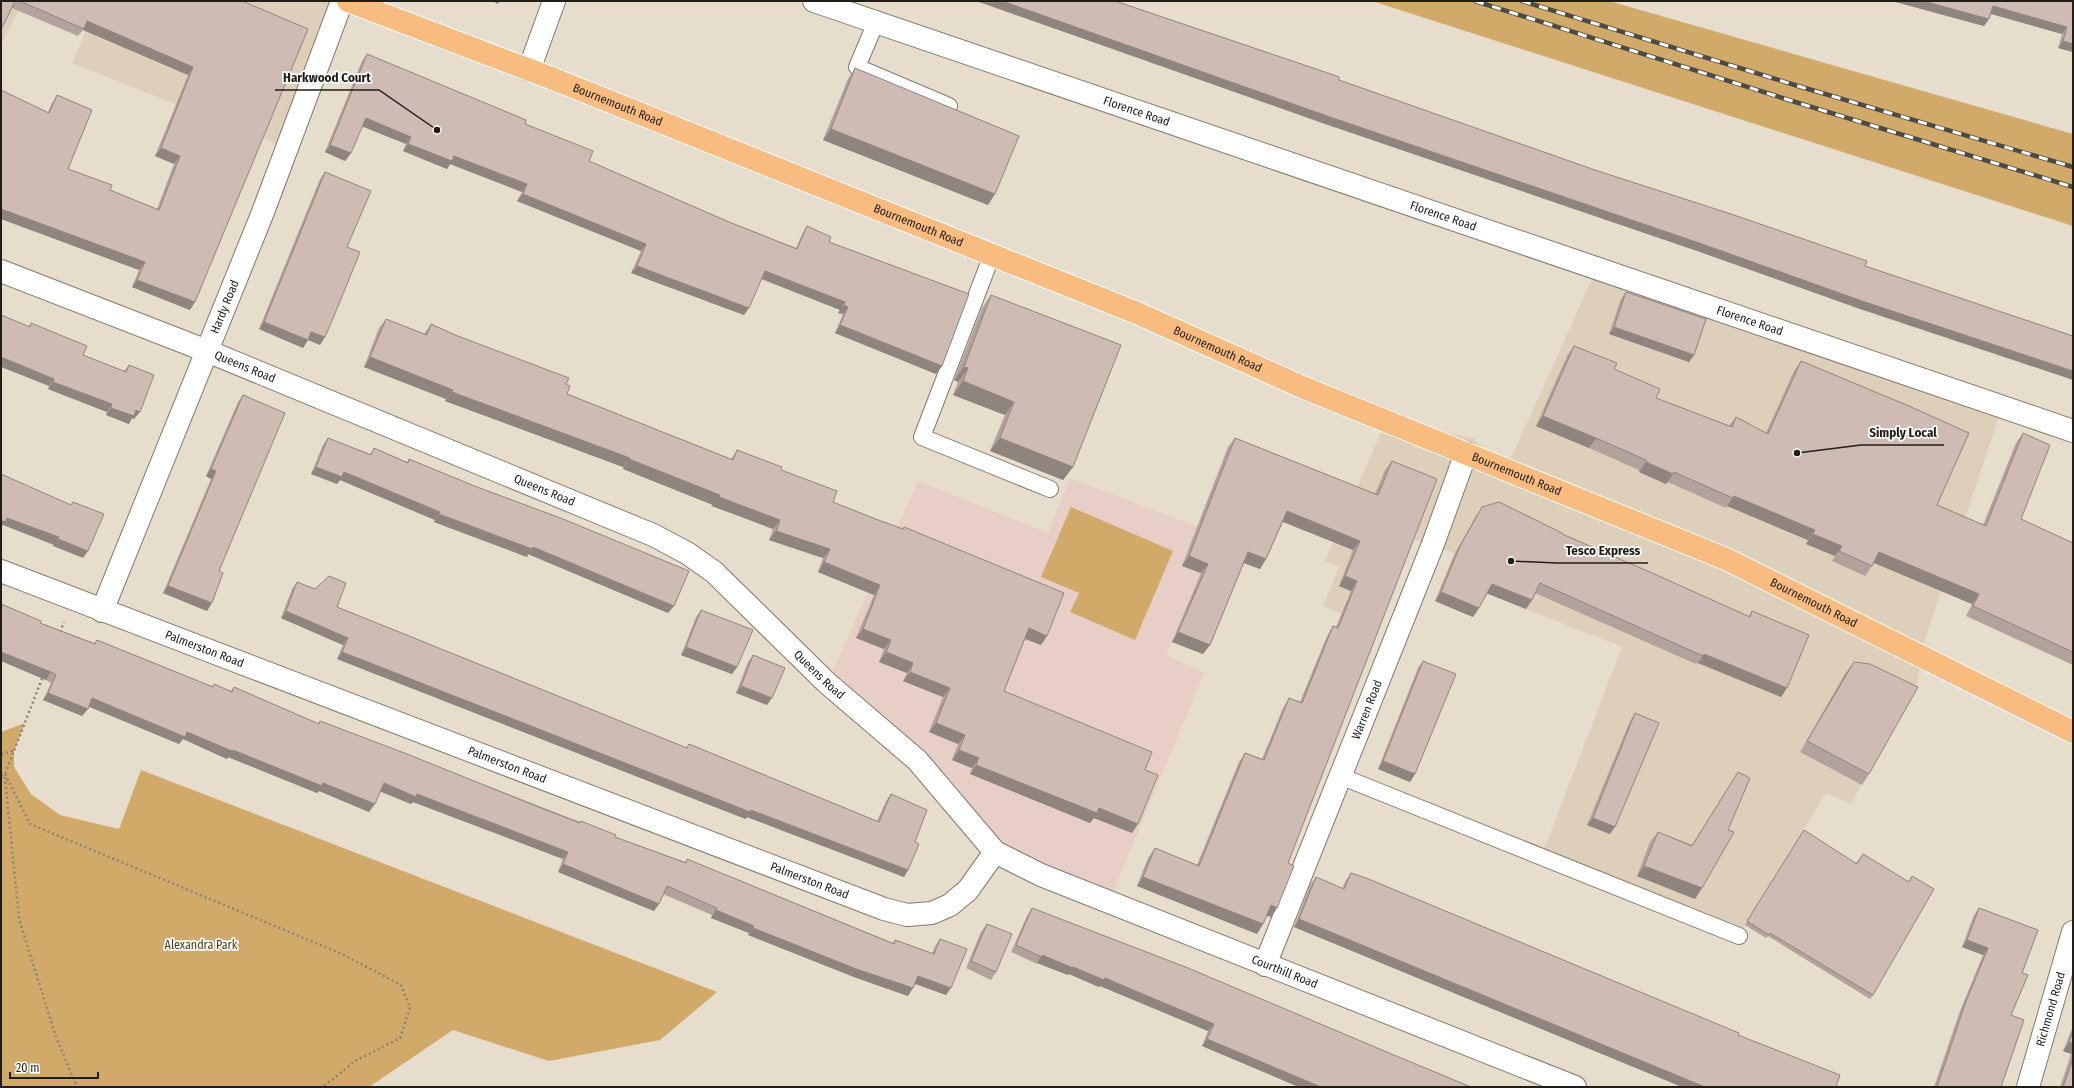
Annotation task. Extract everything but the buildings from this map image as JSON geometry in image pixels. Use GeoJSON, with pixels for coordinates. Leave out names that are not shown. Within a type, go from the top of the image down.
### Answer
{"type":"FeatureCollection","features":[{"type":"Feature","properties":{"kind":"highway","name":"Bournemouth Road"},"geometry":{"type":"LineString","coordinates":[[348,1],[529,70],[1137,313],[1302,387],[1726,559],[2073,732]]}},
{"type":"Feature","properties":{"kind":"street","name":"Hardy Road"},"geometry":{"type":"LineString","coordinates":[[102,611],[263,212],[342,1]]}},
{"type":"Feature","properties":{"kind":"street"},"geometry":{"type":"LineString","coordinates":[[529,70],[554,1]]}},
{"type":"Feature","properties":{"kind":"street","name":"Florence Road"},"geometry":{"type":"LineString","coordinates":[[814,1],[2073,431]]}},
{"type":"Feature","properties":{"kind":"street","name":"Queens Road"},"geometry":{"type":"LineString","coordinates":[[1,271],[207,351],[653,535],[687,553],[714,572],[827,683],[917,760],[995,852]]}},
{"type":"Feature","properties":{"kind":"street","name":"Warren Road"},"geometry":{"type":"LineString","coordinates":[[1265,965],[1433,544],[1466,453]]}},
{"type":"Feature","properties":{"kind":"street","name":"Palmerston Road"},"geometry":{"type":"LineString","coordinates":[[1,572],[890,910],[907,915],[932,913],[950,904],[968,890],[995,852]]}},
{"type":"Feature","properties":{"kind":"street","name":"Courthill Road"},"geometry":{"type":"LineString","coordinates":[[995,852],[1041,875],[1575,1087]]}},
{"type":"Feature","properties":{"kind":"street","name":"Richmond Road"},"geometry":{"type":"LineString","coordinates":[[2028,1087],[2073,932]]}},
{"type":"Feature","properties":{"kind":"lane"},"geometry":{"type":"LineString","coordinates":[[876,22],[858,67],[949,106]]}},
{"type":"Feature","properties":{"kind":"lane"},"geometry":{"type":"LineString","coordinates":[[992,255],[922,437],[1050,489]]}},
{"type":"Feature","properties":{"kind":"lane"},"geometry":{"type":"LineString","coordinates":[[1340,776],[1739,936]]}},
{"type":"Feature","properties":{"kind":"path"},"geometry":{"type":"LineString","coordinates":[[59,636],[73,599]]}},
{"type":"Feature","properties":{"kind":"path"},"geometry":{"type":"LineString","coordinates":[[44,672],[5,774],[19,918],[56,1037],[76,1087]]}},
{"type":"Feature","properties":{"kind":"path"},"geometry":{"type":"LineString","coordinates":[[1,754],[14,751]]}},
{"type":"Feature","properties":{"kind":"path"},"geometry":{"type":"LineString","coordinates":[[1,776],[5,774]]}},
{"type":"Feature","properties":{"kind":"path"},"geometry":{"type":"LineString","coordinates":[[5,774],[30,824],[342,954],[401,985],[410,1008],[400,1038],[355,1061],[323,1087]]}},
{"type":"Feature","properties":{"kind":"shaded area"},"geometry":{"type":"Polygon","coordinates":[[[1,1],[23,1],[1,45],[1,1]]]}},
{"type":"Feature","properties":{"kind":"shaded area"},"geometry":{"type":"Polygon","coordinates":[[[99,1],[342,1],[287,148],[72,63],[99,1]]]}},
{"type":"Feature","properties":{"kind":"shaded area"},"geometry":{"type":"Polygon","coordinates":[[[1597,268],[2002,407],[1924,642],[1917,684],[1851,804],[1826,793],[1739,936],[1541,857],[1622,647],[1483,592],[1493,569],[1455,553],[1414,540],[1379,628],[1323,606],[1339,567],[1325,561],[1386,421],[1473,438],[1506,469],[1597,268]]]}},
{"type":"Feature","properties":{"kind":"shaded area"},"geometry":{"type":"Polygon","coordinates":[[[1070,478],[1198,527],[1182,566],[1201,573],[1166,655],[1204,673],[1113,892],[995,852],[827,683],[918,481],[1048,533],[1070,478]]]}},
{"type":"Feature","properties":{"kind":"green space"},"geometry":{"type":"Polygon","coordinates":[[[1372,1],[1609,1],[2073,134],[2073,226],[1372,1]]]}},
{"type":"Feature","properties":{"kind":"green space"},"geometry":{"type":"Polygon","coordinates":[[[1071,507],[1173,551],[1135,640],[1070,612],[1079,593],[1041,577],[1071,507]]]}},
{"type":"Feature","properties":{"kind":"green space","name":"Alexandra Park"},"geometry":{"type":"Polygon","coordinates":[[[25,723],[14,751],[14,767],[31,794],[60,815],[119,829],[141,770],[717,992],[660,1040],[549,1061],[453,1030],[369,1087],[1,1087],[1,732],[25,723]]]}},
{"type":"Feature","properties":{"kind":"railway"},"geometry":{"type":"LineString","coordinates":[[1475,1],[1792,101],[2073,187]]}},
{"type":"Feature","properties":{"kind":"railway"},"geometry":{"type":"LineString","coordinates":[[1522,1],[1798,86],[2073,167]]}},
{"type":"Feature","properties":{"kind":"place","name":"Harkwood Court"},"geometry":{"type":"Point","coordinates":[437,130]}},
{"type":"Feature","properties":{"kind":"place","name":"Simply Local"},"geometry":{"type":"Point","coordinates":[1797,453]}},
{"type":"Feature","properties":{"kind":"place","name":"Tesco Express"},"geometry":{"type":"Point","coordinates":[1511,561]}}]}
